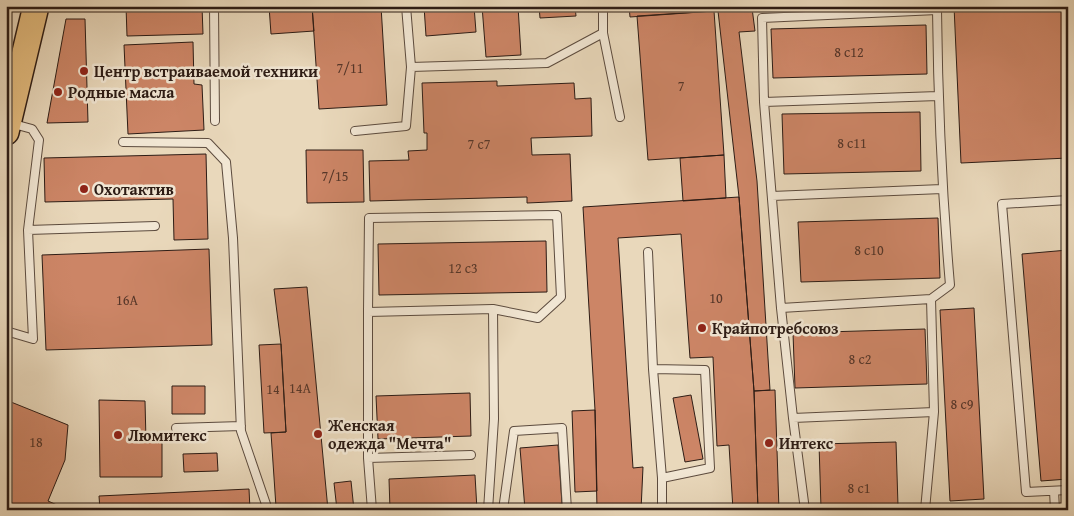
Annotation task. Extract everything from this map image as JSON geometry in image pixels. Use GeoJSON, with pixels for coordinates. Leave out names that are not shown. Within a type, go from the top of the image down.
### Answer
{"type":"FeatureCollection","features":[{"type":"Feature","properties":{"kind":"main road"},"geometry":{"type":"LineString","coordinates":[[7,127],[36,6]]}},
{"type":"Feature","properties":{"kind":"lane"},"geometry":{"type":"LineString","coordinates":[[214,6],[215,121]]}},
{"type":"Feature","properties":{"kind":"lane"},"geometry":{"type":"LineString","coordinates":[[355,132],[406,126],[411,67],[406,6]]}},
{"type":"Feature","properties":{"kind":"lane"},"geometry":{"type":"LineString","coordinates":[[603,6],[603,32],[620,117]]}},
{"type":"Feature","properties":{"kind":"lane"},"geometry":{"type":"LineString","coordinates":[[781,308],[931,299],[950,285],[942,189],[937,10],[762,18],[764,102],[781,308],[805,510]]}},
{"type":"Feature","properties":{"kind":"lane"},"geometry":{"type":"LineString","coordinates":[[411,67],[547,63],[603,32]]}},
{"type":"Feature","properties":{"kind":"lane"},"geometry":{"type":"LineString","coordinates":[[764,102],[938,96]]}},
{"type":"Feature","properties":{"kind":"lane"},"geometry":{"type":"LineString","coordinates":[[6,331],[33,339],[28,230],[39,140],[32,129],[7,127]]}},
{"type":"Feature","properties":{"kind":"lane"},"geometry":{"type":"LineString","coordinates":[[124,142],[208,143],[226,162],[233,238],[241,431],[268,510]]}},
{"type":"Feature","properties":{"kind":"lane"},"geometry":{"type":"LineString","coordinates":[[772,196],[942,189]]}},
{"type":"Feature","properties":{"kind":"lane"},"geometry":{"type":"LineString","coordinates":[[1068,200],[1002,204],[1026,492],[1068,490]]}},
{"type":"Feature","properties":{"kind":"lane"},"geometry":{"type":"LineString","coordinates":[[368,312],[493,309],[538,318],[561,297],[557,215],[369,218],[368,312],[368,458],[372,510]]}},
{"type":"Feature","properties":{"kind":"lane"},"geometry":{"type":"LineString","coordinates":[[28,230],[155,226]]}},
{"type":"Feature","properties":{"kind":"lane"},"geometry":{"type":"LineString","coordinates":[[648,252],[653,369],[662,478],[662,510]]}},
{"type":"Feature","properties":{"kind":"lane"},"geometry":{"type":"LineString","coordinates":[[925,510],[934,412],[931,299]]}},
{"type":"Feature","properties":{"kind":"lane"},"geometry":{"type":"LineString","coordinates":[[488,510],[494,419],[493,309]]}},
{"type":"Feature","properties":{"kind":"lane"},"geometry":{"type":"LineString","coordinates":[[653,369],[705,370],[710,468],[662,478]]}},
{"type":"Feature","properties":{"kind":"lane"},"geometry":{"type":"LineString","coordinates":[[793,418],[934,412]]}},
{"type":"Feature","properties":{"kind":"lane"},"geometry":{"type":"LineString","coordinates":[[176,428],[241,426]]}},
{"type":"Feature","properties":{"kind":"lane"},"geometry":{"type":"LineString","coordinates":[[503,510],[514,431],[562,428],[567,510]]}},
{"type":"Feature","properties":{"kind":"lane"},"geometry":{"type":"LineString","coordinates":[[368,458],[471,455]]}},
{"type":"Feature","properties":{"kind":"lane"},"geometry":{"type":"LineString","coordinates":[[1054,491],[1055,510]]}},
{"type":"Feature","properties":{"kind":"building"},"geometry":{"type":"Polygon","coordinates":[[[126,6],[202,6],[203,34],[127,36],[126,6]]]}},
{"type":"Feature","properties":{"kind":"building"},"geometry":{"type":"Polygon","coordinates":[[[269,6],[312,6],[314,31],[271,34],[269,6]]]}},
{"type":"Feature","properties":{"kind":"building"},"geometry":{"type":"Polygon","coordinates":[[[312,6],[381,6],[387,105],[319,109],[312,6]]]}},
{"type":"Feature","properties":{"kind":"building"},"geometry":{"type":"Polygon","coordinates":[[[424,6],[474,6],[476,32],[426,36],[424,6]]]}},
{"type":"Feature","properties":{"kind":"building"},"geometry":{"type":"Polygon","coordinates":[[[482,6],[518,6],[521,55],[486,57],[482,6]]]}},
{"type":"Feature","properties":{"kind":"building"},"geometry":{"type":"Polygon","coordinates":[[[539,6],[575,6],[576,16],[540,18],[539,6]]]}},
{"type":"Feature","properties":{"kind":"building"},"geometry":{"type":"Polygon","coordinates":[[[629,6],[713,6],[714,11],[630,17],[629,6]]]}},
{"type":"Feature","properties":{"kind":"building"},"geometry":{"type":"Polygon","coordinates":[[[954,6],[1068,6],[1068,158],[961,163],[954,6]]]}},
{"type":"Feature","properties":{"kind":"building"},"geometry":{"type":"Polygon","coordinates":[[[752,8],[755,31],[739,32],[757,181],[770,390],[754,391],[739,197],[718,11],[752,8]]]}},
{"type":"Feature","properties":{"kind":"building"},"geometry":{"type":"Polygon","coordinates":[[[714,11],[724,155],[648,160],[637,16],[714,11]]]}},
{"type":"Feature","properties":{"kind":"building"},"geometry":{"type":"Polygon","coordinates":[[[66,19],[85,19],[88,122],[47,123],[66,19]]]}},
{"type":"Feature","properties":{"kind":"building"},"geometry":{"type":"Polygon","coordinates":[[[926,25],[927,74],[773,78],[771,29],[926,25]]]}},
{"type":"Feature","properties":{"kind":"building"},"geometry":{"type":"Polygon","coordinates":[[[193,42],[194,84],[202,85],[204,130],[128,134],[124,45],[193,42]]]}},
{"type":"Feature","properties":{"kind":"building"},"geometry":{"type":"Polygon","coordinates":[[[497,81],[497,86],[574,83],[575,99],[591,98],[592,136],[531,138],[532,155],[570,154],[572,201],[527,203],[527,197],[370,201],[369,161],[409,160],[408,151],[427,150],[427,133],[424,133],[422,83],[497,81]]]}},
{"type":"Feature","properties":{"kind":"building"},"geometry":{"type":"Polygon","coordinates":[[[920,112],[921,171],[784,174],[782,114],[920,112]]]}},
{"type":"Feature","properties":{"kind":"building"},"geometry":{"type":"Polygon","coordinates":[[[306,150],[363,150],[364,202],[307,203],[306,150]]]}},
{"type":"Feature","properties":{"kind":"building"},"geometry":{"type":"Polygon","coordinates":[[[206,154],[208,239],[174,240],[173,199],[45,202],[44,158],[206,154]]]}},
{"type":"Feature","properties":{"kind":"building"},"geometry":{"type":"Polygon","coordinates":[[[724,155],[726,198],[683,201],[680,158],[724,155]]]}},
{"type":"Feature","properties":{"kind":"building"},"geometry":{"type":"Polygon","coordinates":[[[739,197],[754,391],[758,510],[733,510],[729,445],[717,446],[713,357],[690,358],[681,234],[618,238],[633,468],[643,467],[641,510],[597,510],[595,410],[583,207],[739,197]]]}},
{"type":"Feature","properties":{"kind":"building"},"geometry":{"type":"Polygon","coordinates":[[[938,218],[940,278],[801,282],[798,222],[938,218]]]}},
{"type":"Feature","properties":{"kind":"building"},"geometry":{"type":"Polygon","coordinates":[[[546,241],[547,292],[379,295],[378,244],[546,241]]]}},
{"type":"Feature","properties":{"kind":"building"},"geometry":{"type":"Polygon","coordinates":[[[209,249],[212,345],[46,350],[42,255],[209,249]]]}},
{"type":"Feature","properties":{"kind":"building"},"geometry":{"type":"Polygon","coordinates":[[[1068,250],[1068,479],[1041,481],[1022,254],[1068,250]]]}},
{"type":"Feature","properties":{"kind":"building"},"geometry":{"type":"Polygon","coordinates":[[[307,287],[328,510],[287,510],[286,505],[276,507],[271,433],[286,432],[281,344],[274,289],[307,287]]]}},
{"type":"Feature","properties":{"kind":"building"},"geometry":{"type":"Polygon","coordinates":[[[974,308],[984,499],[950,501],[940,310],[974,308]]]}},
{"type":"Feature","properties":{"kind":"building"},"geometry":{"type":"Polygon","coordinates":[[[925,329],[927,384],[795,388],[793,333],[925,329]]]}},
{"type":"Feature","properties":{"kind":"building"},"geometry":{"type":"Polygon","coordinates":[[[281,344],[286,432],[264,433],[259,345],[281,344]]]}},
{"type":"Feature","properties":{"kind":"building"},"geometry":{"type":"Polygon","coordinates":[[[172,386],[205,386],[205,414],[172,414],[172,386]]]}},
{"type":"Feature","properties":{"kind":"building"},"geometry":{"type":"Polygon","coordinates":[[[775,390],[779,510],[758,510],[754,391],[775,390]]]}},
{"type":"Feature","properties":{"kind":"building"},"geometry":{"type":"Polygon","coordinates":[[[470,393],[471,436],[378,439],[376,396],[470,393]]]}},
{"type":"Feature","properties":{"kind":"building"},"geometry":{"type":"Polygon","coordinates":[[[691,395],[703,459],[685,462],[673,398],[691,395]]]}},
{"type":"Feature","properties":{"kind":"building"},"geometry":{"type":"Polygon","coordinates":[[[6,400],[68,425],[65,460],[48,501],[57,505],[56,510],[6,510],[6,400]]]}},
{"type":"Feature","properties":{"kind":"building"},"geometry":{"type":"Polygon","coordinates":[[[99,400],[145,401],[146,441],[162,441],[162,477],[100,477],[99,400]]]}},
{"type":"Feature","properties":{"kind":"building"},"geometry":{"type":"Polygon","coordinates":[[[595,410],[597,491],[575,492],[572,411],[595,410]]]}},
{"type":"Feature","properties":{"kind":"building"},"geometry":{"type":"Polygon","coordinates":[[[896,442],[898,506],[821,508],[819,444],[896,442]]]}},
{"type":"Feature","properties":{"kind":"building"},"geometry":{"type":"Polygon","coordinates":[[[558,445],[562,504],[549,506],[549,510],[525,510],[520,448],[558,445]]]}},
{"type":"Feature","properties":{"kind":"building"},"geometry":{"type":"Polygon","coordinates":[[[217,453],[218,471],[184,472],[183,454],[217,453]]]}},
{"type":"Feature","properties":{"kind":"building"},"geometry":{"type":"Polygon","coordinates":[[[475,475],[477,510],[390,510],[389,479],[475,475]]]}},
{"type":"Feature","properties":{"kind":"building"},"geometry":{"type":"Polygon","coordinates":[[[351,481],[354,510],[337,510],[334,483],[351,481]]]}},
{"type":"Feature","properties":{"kind":"building"},"geometry":{"type":"Polygon","coordinates":[[[249,489],[250,510],[100,510],[99,496],[249,489]]]}},
{"type":"Feature","properties":{"kind":"place","name":"Центр встраиваемой техники"},"geometry":{"type":"Point","coordinates":[84,71]}},
{"type":"Feature","properties":{"kind":"place","name":"Родные масла"},"geometry":{"type":"Point","coordinates":[58,92]}},
{"type":"Feature","properties":{"kind":"place","name":"Охотактив"},"geometry":{"type":"Point","coordinates":[84,189]}},
{"type":"Feature","properties":{"kind":"place","name":"Крайпотребсоюз"},"geometry":{"type":"Point","coordinates":[702,328]}},
{"type":"Feature","properties":{"kind":"place","name":"Женская одежда \"Мечта\""},"geometry":{"type":"Point","coordinates":[318,434]}},
{"type":"Feature","properties":{"kind":"place","name":"Люмитекс"},"geometry":{"type":"Point","coordinates":[118,435]}},
{"type":"Feature","properties":{"kind":"place","name":"Интекс"},"geometry":{"type":"Point","coordinates":[769,443]}}]}
